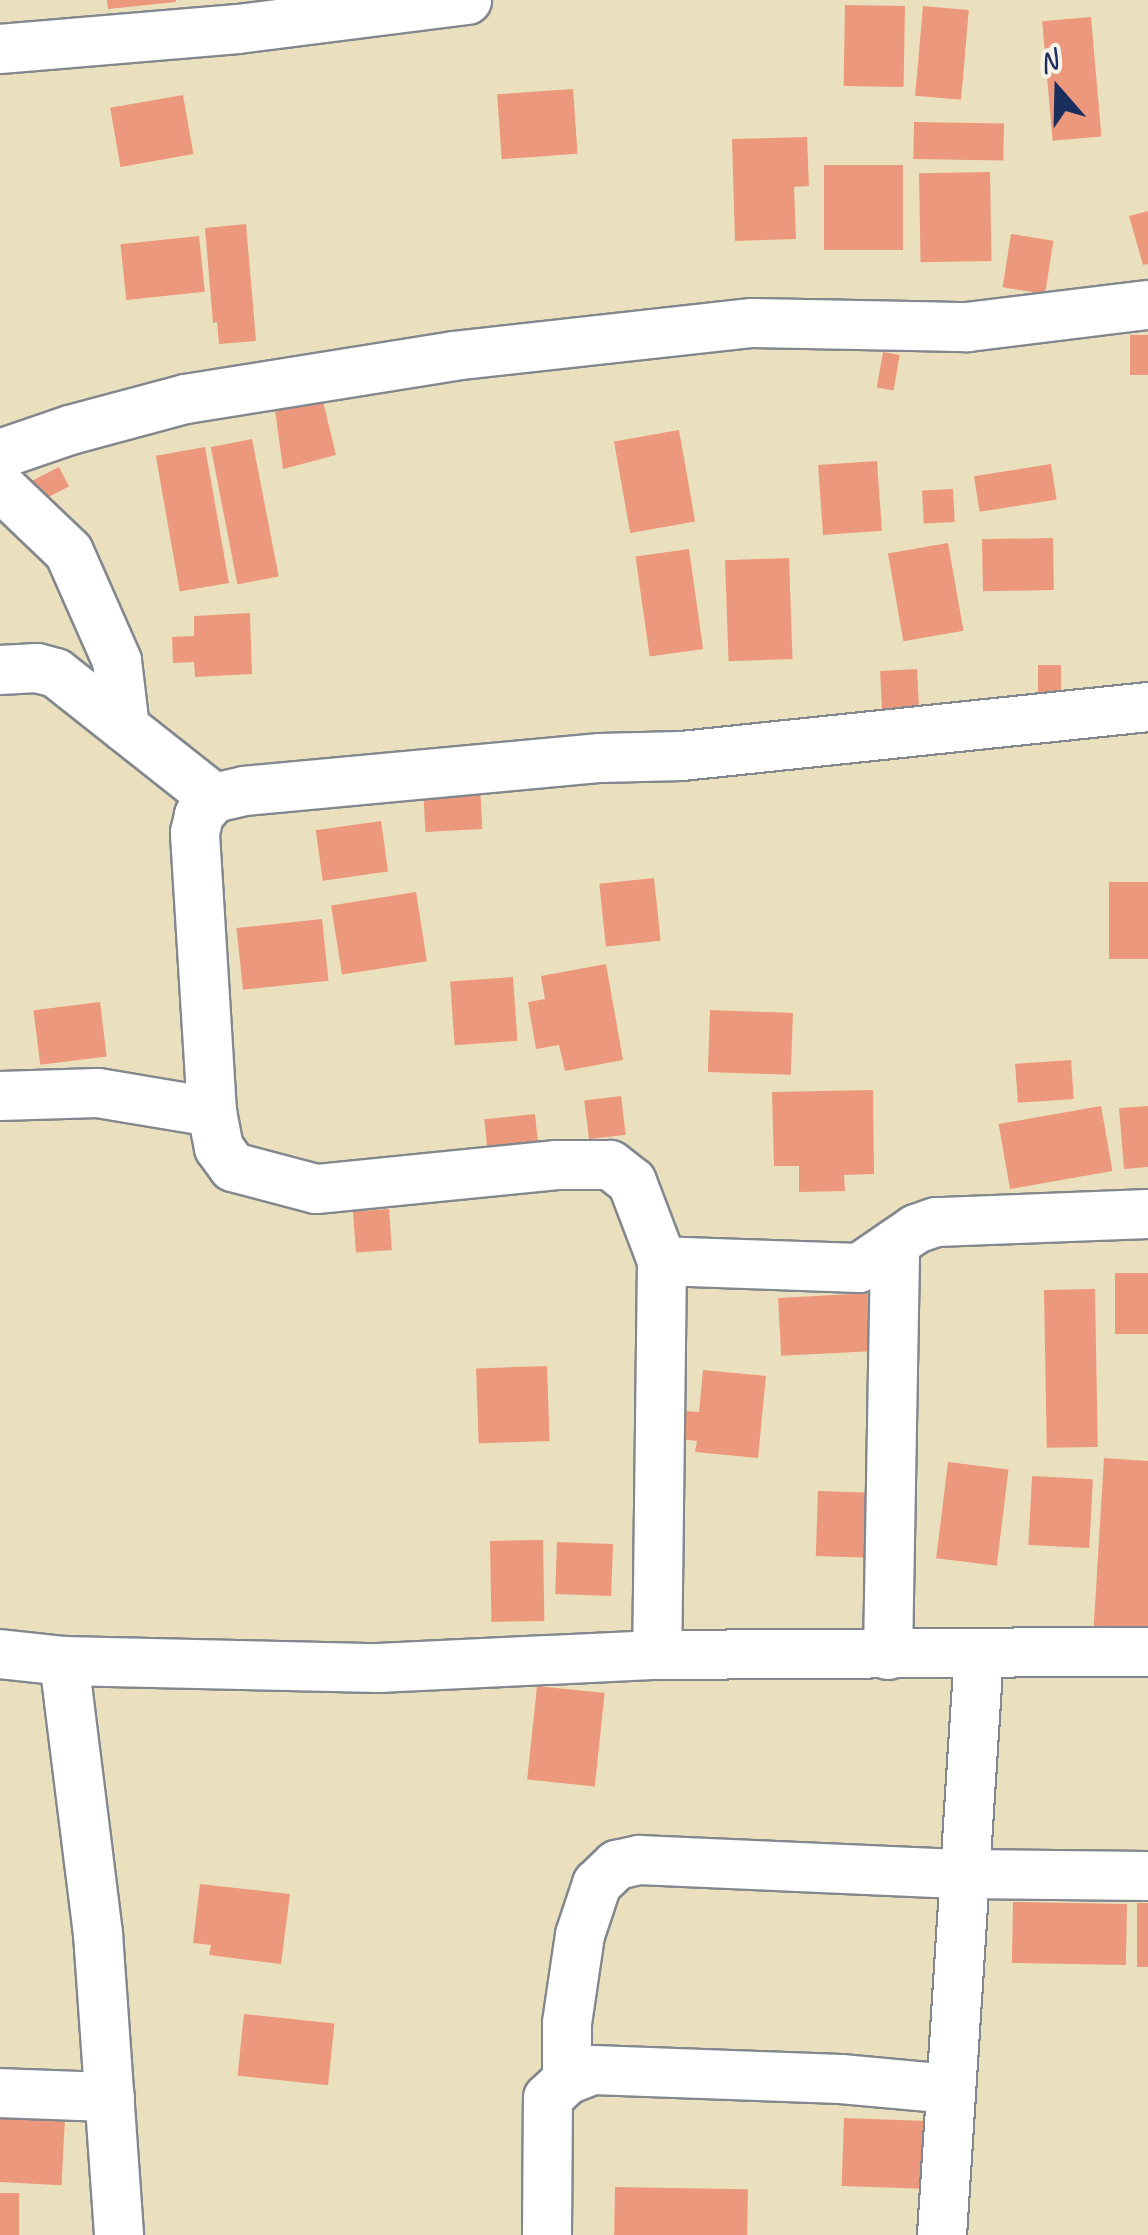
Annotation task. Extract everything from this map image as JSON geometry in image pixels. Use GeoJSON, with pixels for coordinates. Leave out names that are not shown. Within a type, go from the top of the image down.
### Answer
{"type":"FeatureCollection","features":[{"type":"Feature","properties":{"kind":"street"},"geometry":{"type":"LineString","coordinates":[[0,50],[320,10],[467,0]]}},
{"type":"Feature","properties":{"kind":"street"},"geometry":{"type":"LineString","coordinates":[[0,454],[70,430],[186,399],[453,356],[752,323],[968,327],[1148,306]]}},
{"type":"Feature","properties":{"kind":"street"},"geometry":{"type":"LineString","coordinates":[[0,486],[69,552],[116,662],[124,728]]}},
{"type":"Feature","properties":{"kind":"street"},"geometry":{"type":"LineString","coordinates":[[0,670],[37,668],[56,673],[214,798]]}},
{"type":"Feature","properties":{"kind":"street"},"geometry":{"type":"LineString","coordinates":[[657,1654],[662,1262],[632,1182],[610,1165],[557,1165],[316,1188],[233,1166],[219,1148],[212,1112],[195,833],[199,815],[214,798],[244,792],[600,758],[701,754],[1148,707]]}},
{"type":"Feature","properties":{"kind":"street"},"geometry":{"type":"LineString","coordinates":[[0,1096],[98,1094],[212,1112]]}},
{"type":"Feature","properties":{"kind":"street"},"geometry":{"type":"LineString","coordinates":[[662,1262],[859,1268],[936,1222],[1148,1214]]}},
{"type":"Feature","properties":{"kind":"street"},"geometry":{"type":"LineString","coordinates":[[888,1656],[895,1244]]}},
{"type":"Feature","properties":{"kind":"street"},"geometry":{"type":"LineString","coordinates":[[0,1654],[64,1662],[378,1668],[657,1654],[1148,1652]]}},
{"type":"Feature","properties":{"kind":"street"},"geometry":{"type":"LineString","coordinates":[[942,2235],[979,1654]]}},
{"type":"Feature","properties":{"kind":"street"},"geometry":{"type":"LineString","coordinates":[[64,1662],[98,1934],[120,2235]]}},
{"type":"Feature","properties":{"kind":"street"},"geometry":{"type":"LineString","coordinates":[[567,2080],[567,2023],[580,1936],[597,1884],[618,1865],[640,1860],[964,1874],[1148,1876]]}},
{"type":"Feature","properties":{"kind":"street"},"geometry":{"type":"LineString","coordinates":[[548,2235],[548,2098],[567,2080],[594,2070],[841,2079],[950,2089]]}},
{"type":"Feature","properties":{"kind":"street"},"geometry":{"type":"LineString","coordinates":[[0,2093],[110,2097]]}},
{"type":"Feature","properties":{"kind":"building"},"geometry":{"type":"Polygon","coordinates":[[[107,0],[176,0],[176,2],[108,9],[107,0]]]}},
{"type":"Feature","properties":{"kind":"building"},"geometry":{"type":"Polygon","coordinates":[[[845,5],[905,6],[904,87],[844,86],[845,5]]]}},
{"type":"Feature","properties":{"kind":"building"},"geometry":{"type":"Polygon","coordinates":[[[923,6],[969,10],[961,100],[915,96],[923,6]]]}},
{"type":"Feature","properties":{"kind":"building"},"geometry":{"type":"Polygon","coordinates":[[[1091,17],[1101,137],[1053,141],[1042,21],[1091,17]]]}},
{"type":"Feature","properties":{"kind":"building"},"geometry":{"type":"Polygon","coordinates":[[[573,89],[578,154],[502,159],[497,94],[573,89]]]}},
{"type":"Feature","properties":{"kind":"building"},"geometry":{"type":"Polygon","coordinates":[[[183,95],[193,154],[121,167],[110,108],[183,95]]]}},
{"type":"Feature","properties":{"kind":"building"},"geometry":{"type":"Polygon","coordinates":[[[914,122],[1004,124],[1003,161],[913,159],[914,122]]]}},
{"type":"Feature","properties":{"kind":"building"},"geometry":{"type":"Polygon","coordinates":[[[807,137],[809,186],[794,187],[796,239],[735,241],[732,139],[807,137]]]}},
{"type":"Feature","properties":{"kind":"building"},"geometry":{"type":"Polygon","coordinates":[[[824,165],[903,165],[903,250],[824,250],[824,165]]]}},
{"type":"Feature","properties":{"kind":"building"},"geometry":{"type":"Polygon","coordinates":[[[990,172],[992,261],[921,262],[919,173],[990,172]]]}},
{"type":"Feature","properties":{"kind":"building"},"geometry":{"type":"Polygon","coordinates":[[[1148,211],[1148,264],[1143,265],[1129,216],[1148,211]]]}},
{"type":"Feature","properties":{"kind":"building"},"geometry":{"type":"Polygon","coordinates":[[[246,224],[256,341],[219,344],[217,322],[213,323],[205,228],[246,224]]]}},
{"type":"Feature","properties":{"kind":"building"},"geometry":{"type":"Polygon","coordinates":[[[1011,234],[1053,241],[1045,294],[1003,287],[1011,234]]]}},
{"type":"Feature","properties":{"kind":"building"},"geometry":{"type":"Polygon","coordinates":[[[199,236],[205,292],[126,300],[120,244],[199,236]]]}},
{"type":"Feature","properties":{"kind":"building"},"geometry":{"type":"Polygon","coordinates":[[[1130,335],[1148,335],[1148,375],[1130,375],[1130,335]]]}},
{"type":"Feature","properties":{"kind":"building"},"geometry":{"type":"Polygon","coordinates":[[[883,352],[900,355],[893,390],[877,387],[883,352]]]}},
{"type":"Feature","properties":{"kind":"building"},"geometry":{"type":"Polygon","coordinates":[[[322,397],[336,455],[283,469],[275,410],[322,397]]]}},
{"type":"Feature","properties":{"kind":"building"},"geometry":{"type":"Polygon","coordinates":[[[679,430],[695,522],[630,533],[614,441],[679,430]]]}},
{"type":"Feature","properties":{"kind":"building"},"geometry":{"type":"Polygon","coordinates":[[[252,439],[279,576],[237,584],[211,447],[252,439]]]}},
{"type":"Feature","properties":{"kind":"building"},"geometry":{"type":"Polygon","coordinates":[[[205,447],[229,583],[180,592],[156,456],[205,447]]]}},
{"type":"Feature","properties":{"kind":"building"},"geometry":{"type":"Polygon","coordinates":[[[877,461],[882,531],[823,535],[818,465],[877,461]]]}},
{"type":"Feature","properties":{"kind":"building"},"geometry":{"type":"Polygon","coordinates":[[[1051,464],[1057,500],[980,512],[974,476],[1051,464]]]}},
{"type":"Feature","properties":{"kind":"building"},"geometry":{"type":"Polygon","coordinates":[[[59,467],[69,487],[39,502],[29,482],[59,467]]]}},
{"type":"Feature","properties":{"kind":"building"},"geometry":{"type":"Polygon","coordinates":[[[953,489],[955,522],[924,524],[922,491],[953,489]]]}},
{"type":"Feature","properties":{"kind":"building"},"geometry":{"type":"Polygon","coordinates":[[[1053,538],[1054,590],[983,591],[982,539],[1053,538]]]}},
{"type":"Feature","properties":{"kind":"building"},"geometry":{"type":"Polygon","coordinates":[[[948,543],[963,631],[903,641],[888,554],[948,543]]]}},
{"type":"Feature","properties":{"kind":"building"},"geometry":{"type":"Polygon","coordinates":[[[689,549],[703,649],[650,657],[636,557],[689,549]]]}},
{"type":"Feature","properties":{"kind":"building"},"geometry":{"type":"Polygon","coordinates":[[[789,558],[793,659],[729,661],[725,560],[789,558]]]}},
{"type":"Feature","properties":{"kind":"building"},"geometry":{"type":"Polygon","coordinates":[[[250,613],[252,674],[195,677],[194,662],[173,663],[172,637],[194,636],[194,616],[250,613]]]}},
{"type":"Feature","properties":{"kind":"building"},"geometry":{"type":"Polygon","coordinates":[[[1038,665],[1061,665],[1061,703],[1038,703],[1038,665]]]}},
{"type":"Feature","properties":{"kind":"building"},"geometry":{"type":"Polygon","coordinates":[[[917,669],[920,722],[883,724],[880,671],[917,669]]]}},
{"type":"Feature","properties":{"kind":"building"},"geometry":{"type":"Polygon","coordinates":[[[480,785],[482,829],[425,832],[423,788],[480,785]]]}},
{"type":"Feature","properties":{"kind":"building"},"geometry":{"type":"Polygon","coordinates":[[[381,821],[388,872],[323,881],[316,830],[381,821]]]}},
{"type":"Feature","properties":{"kind":"building"},"geometry":{"type":"Polygon","coordinates":[[[654,878],[661,941],[606,946],[599,884],[654,878]]]}},
{"type":"Feature","properties":{"kind":"building"},"geometry":{"type":"Polygon","coordinates":[[[1109,882],[1148,882],[1148,959],[1109,959],[1109,882]]]}},
{"type":"Feature","properties":{"kind":"building"},"geometry":{"type":"Polygon","coordinates":[[[416,892],[427,961],[342,975],[331,905],[416,892]]]}},
{"type":"Feature","properties":{"kind":"building"},"geometry":{"type":"Polygon","coordinates":[[[322,919],[328,981],[243,990],[236,928],[322,919]]]}},
{"type":"Feature","properties":{"kind":"building"},"geometry":{"type":"Polygon","coordinates":[[[606,964],[623,1060],[565,1071],[559,1045],[536,1049],[528,1002],[545,999],[541,976],[606,964]]]}},
{"type":"Feature","properties":{"kind":"building"},"geometry":{"type":"Polygon","coordinates":[[[513,977],[517,1041],[455,1045],[450,981],[513,977]]]}},
{"type":"Feature","properties":{"kind":"building"},"geometry":{"type":"Polygon","coordinates":[[[100,1002],[107,1057],[40,1065],[33,1010],[100,1002]]]}},
{"type":"Feature","properties":{"kind":"building"},"geometry":{"type":"Polygon","coordinates":[[[710,1010],[793,1013],[791,1075],[708,1072],[710,1010]]]}},
{"type":"Feature","properties":{"kind":"building"},"geometry":{"type":"Polygon","coordinates":[[[1071,1060],[1074,1099],[1018,1103],[1015,1064],[1071,1060]]]}},
{"type":"Feature","properties":{"kind":"building"},"geometry":{"type":"Polygon","coordinates":[[[873,1090],[874,1174],[844,1175],[845,1191],[799,1192],[799,1166],[774,1166],[772,1092],[873,1090]]]}},
{"type":"Feature","properties":{"kind":"building"},"geometry":{"type":"Polygon","coordinates":[[[621,1096],[626,1135],[589,1139],[584,1101],[621,1096]]]}},
{"type":"Feature","properties":{"kind":"building"},"geometry":{"type":"Polygon","coordinates":[[[1101,1106],[1112,1171],[1010,1189],[999,1124],[1101,1106]]]}},
{"type":"Feature","properties":{"kind":"building"},"geometry":{"type":"Polygon","coordinates":[[[1148,1106],[1148,1167],[1124,1169],[1119,1108],[1148,1106]]]}},
{"type":"Feature","properties":{"kind":"building"},"geometry":{"type":"Polygon","coordinates":[[[535,1114],[539,1150],[488,1155],[484,1119],[535,1114]]]}},
{"type":"Feature","properties":{"kind":"building"},"geometry":{"type":"Polygon","coordinates":[[[389,1209],[392,1250],[356,1252],[353,1212],[389,1209]]]}},
{"type":"Feature","properties":{"kind":"building"},"geometry":{"type":"Polygon","coordinates":[[[1115,1273],[1148,1273],[1148,1334],[1115,1334],[1115,1273]]]}},
{"type":"Feature","properties":{"kind":"building"},"geometry":{"type":"Polygon","coordinates":[[[1095,1289],[1098,1447],[1047,1448],[1044,1290],[1095,1289]]]}},
{"type":"Feature","properties":{"kind":"building"},"geometry":{"type":"Polygon","coordinates":[[[872,1293],[875,1351],[781,1356],[778,1298],[872,1293]]]}},
{"type":"Feature","properties":{"kind":"building"},"geometry":{"type":"Polygon","coordinates":[[[547,1366],[550,1441],[479,1443],[476,1368],[547,1366]]]}},
{"type":"Feature","properties":{"kind":"building"},"geometry":{"type":"Polygon","coordinates":[[[703,1370],[766,1376],[758,1458],[695,1452],[697,1441],[681,1439],[684,1411],[699,1412],[703,1370]]]}},
{"type":"Feature","properties":{"kind":"building"},"geometry":{"type":"Polygon","coordinates":[[[1104,1458],[1148,1461],[1148,1642],[1093,1638],[1104,1458]]]}},
{"type":"Feature","properties":{"kind":"building"},"geometry":{"type":"Polygon","coordinates":[[[948,1462],[1009,1469],[997,1566],[936,1558],[948,1462]]]}},
{"type":"Feature","properties":{"kind":"building"},"geometry":{"type":"Polygon","coordinates":[[[1032,1476],[1093,1479],[1089,1548],[1028,1545],[1032,1476]]]}},
{"type":"Feature","properties":{"kind":"building"},"geometry":{"type":"Polygon","coordinates":[[[818,1491],[871,1493],[869,1558],[816,1556],[818,1491]]]}},
{"type":"Feature","properties":{"kind":"building"},"geometry":{"type":"Polygon","coordinates":[[[543,1540],[544,1621],[491,1622],[490,1541],[543,1540]]]}},
{"type":"Feature","properties":{"kind":"building"},"geometry":{"type":"Polygon","coordinates":[[[557,1542],[613,1544],[611,1596],[555,1594],[557,1542]]]}},
{"type":"Feature","properties":{"kind":"building"},"geometry":{"type":"Polygon","coordinates":[[[537,1686],[605,1693],[595,1787],[527,1779],[537,1686]]]}},
{"type":"Feature","properties":{"kind":"building"},"geometry":{"type":"Polygon","coordinates":[[[200,1884],[290,1894],[281,1964],[209,1955],[211,1945],[193,1943],[200,1884]]]}},
{"type":"Feature","properties":{"kind":"building"},"geometry":{"type":"Polygon","coordinates":[[[1013,1902],[1127,1904],[1126,1965],[1012,1963],[1013,1902]]]}},
{"type":"Feature","properties":{"kind":"building"},"geometry":{"type":"Polygon","coordinates":[[[1137,1903],[1148,1903],[1148,1967],[1137,1967],[1137,1903]]]}},
{"type":"Feature","properties":{"kind":"building"},"geometry":{"type":"Polygon","coordinates":[[[244,2014],[335,2024],[328,2085],[238,2076],[244,2014]]]}},
{"type":"Feature","properties":{"kind":"building"},"geometry":{"type":"Polygon","coordinates":[[[0,2117],[65,2120],[62,2185],[0,2182],[0,2117]]]}},
{"type":"Feature","properties":{"kind":"building"},"geometry":{"type":"Polygon","coordinates":[[[844,2118],[941,2121],[939,2189],[842,2186],[844,2118]]]}},
{"type":"Feature","properties":{"kind":"building"},"geometry":{"type":"Polygon","coordinates":[[[615,2187],[748,2189],[747,2235],[614,2235],[615,2187]]]}},
{"type":"Feature","properties":{"kind":"building"},"geometry":{"type":"Polygon","coordinates":[[[0,2193],[19,2193],[19,2235],[0,2235],[0,2193]]]}}]}
